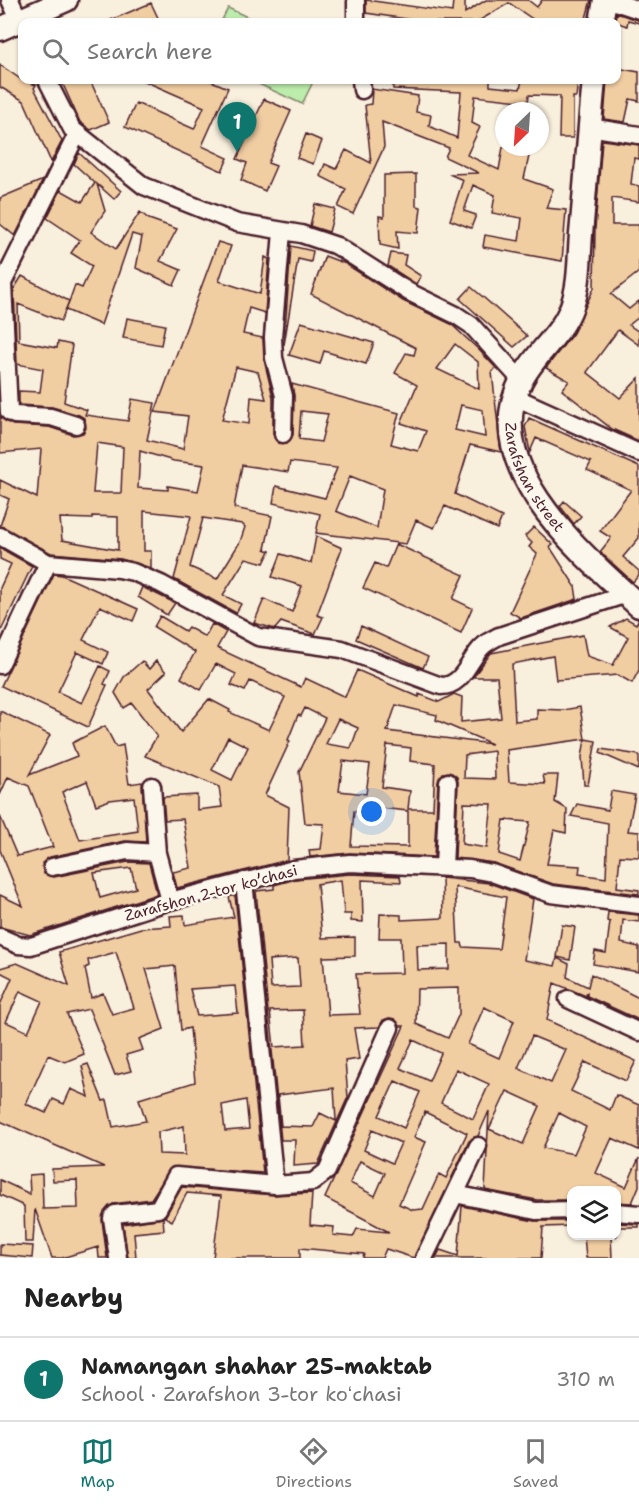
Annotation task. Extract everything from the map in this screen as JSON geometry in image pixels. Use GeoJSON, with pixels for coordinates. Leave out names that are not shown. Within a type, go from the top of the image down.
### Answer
{"type":"FeatureCollection","features":[{"type":"Feature","properties":{"kind":"street"},"geometry":{"type":"LineString","coordinates":[[10,0],[14,26]]}},
{"type":"Feature","properties":{"kind":"street"},"geometry":{"type":"LineString","coordinates":[[30,18],[66,0]]}},
{"type":"Feature","properties":{"kind":"street"},"geometry":{"type":"LineString","coordinates":[[356,0],[356,18]]}},
{"type":"Feature","properties":{"kind":"street"},"geometry":{"type":"LineString","coordinates":[[602,18],[607,0],[639,10]]}},
{"type":"Feature","properties":{"kind":"street"},"geometry":{"type":"LineString","coordinates":[[49,84],[64,118],[77,134],[144,186],[163,196],[237,223],[301,234],[337,246],[409,292],[471,325],[518,389],[639,453]]}},
{"type":"Feature","properties":{"kind":"street","name":"Zarafshan street"},"geometry":{"type":"LineString","coordinates":[[594,84],[577,288],[565,321],[518,389],[509,414],[513,442],[532,491],[552,521],[633,600]]}},
{"type":"Feature","properties":{"kind":"street"},"geometry":{"type":"LineString","coordinates":[[589,128],[639,135]]}},
{"type":"Feature","properties":{"kind":"street"},"geometry":{"type":"LineString","coordinates":[[75,425],[51,417],[14,415],[9,412],[3,283],[77,134]]}},
{"type":"Feature","properties":{"kind":"street"},"geometry":{"type":"LineString","coordinates":[[282,232],[273,336],[274,358],[284,396],[283,434]]}},
{"type":"Feature","properties":{"kind":"street"},"geometry":{"type":"LineString","coordinates":[[0,536],[48,563],[119,568],[133,572],[161,584],[258,637],[342,649],[441,686],[452,685],[458,681],[479,650],[493,639],[633,600]]}},
{"type":"Feature","properties":{"kind":"street"},"geometry":{"type":"LineString","coordinates":[[0,664],[48,563]]}},
{"type":"Feature","properties":{"kind":"street"},"geometry":{"type":"LineString","coordinates":[[444,867],[448,783]]}},
{"type":"Feature","properties":{"kind":"street"},"geometry":{"type":"LineString","coordinates":[[152,786],[157,853],[170,901]]}},
{"type":"Feature","properties":{"kind":"street"},"geometry":{"type":"LineString","coordinates":[[52,867],[127,851],[157,853]]}},
{"type":"Feature","properties":{"kind":"street","name":"Zarafshon 2-tor koʼchasi"},"geometry":{"type":"LineString","coordinates":[[0,937],[18,945],[31,946],[170,901],[244,881],[294,869],[350,863],[444,867],[492,873],[551,894],[639,905]]}},
{"type":"Feature","properties":{"kind":"street"},"geometry":{"type":"LineString","coordinates":[[244,881],[275,1185]]}},
{"type":"Feature","properties":{"kind":"street"},"geometry":{"type":"LineString","coordinates":[[568,999],[639,1032]]}},
{"type":"Feature","properties":{"kind":"street"},"geometry":{"type":"LineString","coordinates":[[118,1258],[112,1218],[114,1214],[158,1209],[176,1176],[275,1185],[313,1182],[327,1171],[390,1028]]}},
{"type":"Feature","properties":{"kind":"street"},"geometry":{"type":"LineString","coordinates":[[424,1258],[478,1146]]}},
{"type":"Feature","properties":{"kind":"street"},"geometry":{"type":"LineString","coordinates":[[455,1194],[536,1211],[567,1210]]}},
{"type":"Feature","properties":{"kind":"street"},"geometry":{"type":"LineString","coordinates":[[621,1212],[639,1214]]}},
{"type":"Feature","properties":{"kind":"green space"},"geometry":{"type":"Polygon","coordinates":[[[228,8],[249,18],[223,18],[228,8]]]}},
{"type":"Feature","properties":{"kind":"green space"},"geometry":{"type":"Polygon","coordinates":[[[259,84],[312,84],[302,104],[259,84]]]}},
{"type":"Feature","properties":{"kind":"building"},"geometry":{"type":"Polygon","coordinates":[[[366,0],[452,12],[453,0],[465,0],[465,13],[486,0],[528,0],[537,7],[542,0],[591,0],[586,18],[531,18],[509,3],[484,18],[400,18],[366,13],[366,0]]]}},
{"type":"Feature","properties":{"kind":"building"},"geometry":{"type":"Polygon","coordinates":[[[151,3],[158,18],[115,18],[151,3]]]}},
{"type":"Feature","properties":{"kind":"building"},"geometry":{"type":"Polygon","coordinates":[[[616,13],[639,20],[639,23],[628,20],[627,26],[621,24],[621,18],[615,18],[616,13]]]}},
{"type":"Feature","properties":{"kind":"building"},"geometry":{"type":"Polygon","coordinates":[[[0,65],[18,77],[18,84],[36,85],[34,88],[62,141],[51,162],[24,101],[0,87],[0,65]]]}},
{"type":"Feature","properties":{"kind":"building"},"geometry":{"type":"Polygon","coordinates":[[[621,69],[639,72],[639,101],[630,99],[625,122],[604,119],[607,84],[621,84],[621,69]]]}},
{"type":"Feature","properties":{"kind":"building"},"geometry":{"type":"Polygon","coordinates":[[[63,84],[92,84],[109,122],[91,130],[80,122],[63,84]]]}},
{"type":"Feature","properties":{"kind":"building"},"geometry":{"type":"Polygon","coordinates":[[[151,84],[218,84],[228,88],[202,146],[228,158],[222,171],[125,127],[136,103],[194,129],[204,107],[151,84]]]}},
{"type":"Feature","properties":{"kind":"building"},"geometry":{"type":"Polygon","coordinates":[[[393,84],[490,84],[490,86],[520,89],[521,84],[578,84],[576,97],[573,97],[573,138],[559,138],[560,96],[529,95],[528,102],[475,96],[472,123],[480,127],[467,155],[499,170],[501,156],[529,156],[524,179],[553,189],[546,208],[566,210],[562,261],[483,247],[485,235],[519,241],[522,218],[492,213],[495,195],[473,185],[464,211],[476,215],[471,228],[450,220],[463,180],[449,174],[479,173],[445,157],[449,148],[382,122],[384,147],[353,214],[338,207],[346,189],[320,176],[325,164],[336,169],[346,150],[371,163],[365,105],[371,104],[372,89],[418,96],[416,112],[431,115],[429,126],[457,138],[461,92],[393,89],[393,84]]]}},
{"type":"Feature","properties":{"kind":"building"},"geometry":{"type":"Polygon","coordinates":[[[264,99],[291,111],[268,163],[276,166],[265,191],[241,180],[247,163],[237,159],[264,99]]]}},
{"type":"Feature","properties":{"kind":"building"},"geometry":{"type":"Polygon","coordinates":[[[306,134],[322,141],[313,164],[297,158],[306,134]]]}},
{"type":"Feature","properties":{"kind":"building"},"geometry":{"type":"Polygon","coordinates":[[[602,140],[639,145],[639,159],[634,158],[631,184],[639,186],[639,202],[612,198],[612,225],[639,225],[639,272],[611,294],[629,309],[639,301],[639,317],[629,325],[639,332],[639,345],[618,330],[587,372],[620,398],[639,378],[639,441],[612,429],[562,390],[569,381],[546,368],[573,333],[594,288],[595,229],[602,140]]]}},
{"type":"Feature","properties":{"kind":"building"},"geometry":{"type":"Polygon","coordinates":[[[79,153],[121,191],[114,199],[97,184],[105,211],[91,232],[116,249],[140,212],[149,219],[177,229],[160,261],[181,270],[174,285],[136,268],[142,237],[132,234],[101,325],[66,310],[75,285],[82,288],[92,266],[71,253],[80,240],[47,218],[61,190],[82,202],[95,183],[74,164],[79,153]]]}},
{"type":"Feature","properties":{"kind":"building"},"geometry":{"type":"Polygon","coordinates":[[[416,174],[416,206],[421,207],[418,233],[397,231],[398,249],[380,245],[379,216],[384,217],[384,175],[416,174]]]}},
{"type":"Feature","properties":{"kind":"building"},"geometry":{"type":"Polygon","coordinates":[[[43,180],[15,236],[0,224],[0,198],[43,180]]]}},
{"type":"Feature","properties":{"kind":"building"},"geometry":{"type":"Polygon","coordinates":[[[315,204],[335,209],[329,232],[310,226],[315,204]]]}},
{"type":"Feature","properties":{"kind":"building"},"geometry":{"type":"Polygon","coordinates":[[[218,242],[231,246],[219,281],[260,294],[265,257],[269,259],[265,313],[249,308],[243,334],[263,338],[264,360],[273,397],[273,434],[278,443],[287,443],[293,435],[292,384],[399,413],[391,444],[418,451],[426,431],[401,423],[417,385],[395,373],[406,353],[414,355],[416,348],[311,294],[325,256],[346,264],[403,301],[451,324],[496,368],[492,372],[501,452],[470,445],[455,494],[502,517],[497,529],[445,506],[434,528],[416,520],[406,544],[316,533],[320,514],[273,503],[276,486],[325,498],[337,468],[290,462],[288,472],[242,465],[234,508],[272,516],[265,549],[270,551],[264,563],[246,558],[223,595],[241,604],[236,613],[174,579],[191,516],[144,511],[144,551],[151,551],[151,568],[121,559],[51,553],[0,526],[9,499],[0,495],[0,480],[37,498],[41,449],[0,453],[0,417],[13,425],[49,427],[73,435],[83,433],[86,428],[84,418],[79,415],[52,407],[19,405],[19,391],[40,392],[43,369],[17,364],[14,289],[22,276],[69,301],[61,321],[18,304],[19,341],[57,348],[58,342],[72,345],[64,402],[87,410],[85,415],[128,421],[132,399],[155,403],[147,440],[183,449],[188,416],[155,412],[218,242]],[[455,344],[437,369],[479,389],[478,362],[455,344]],[[236,367],[222,420],[249,424],[251,397],[266,399],[258,372],[236,367]],[[461,405],[455,430],[485,437],[483,410],[461,405]],[[301,411],[299,439],[321,442],[328,414],[301,411]],[[97,443],[93,493],[121,493],[123,447],[97,443]],[[140,451],[138,488],[168,490],[168,486],[198,491],[204,465],[174,461],[140,451]],[[350,476],[336,511],[377,528],[383,489],[350,476]],[[118,517],[60,518],[62,540],[118,550],[118,517]],[[203,518],[190,567],[217,579],[240,542],[245,527],[242,524],[203,518]]]}},
{"type":"Feature","properties":{"kind":"building"},"geometry":{"type":"Polygon","coordinates":[[[291,246],[313,251],[311,262],[298,259],[284,345],[291,246]]]}},
{"type":"Feature","properties":{"kind":"building"},"geometry":{"type":"Polygon","coordinates":[[[391,253],[406,255],[404,265],[421,276],[416,284],[388,266],[391,253]]]}},
{"type":"Feature","properties":{"kind":"building"},"geometry":{"type":"Polygon","coordinates":[[[471,287],[527,336],[514,347],[460,299],[471,287]]]}},
{"type":"Feature","properties":{"kind":"building"},"geometry":{"type":"Polygon","coordinates":[[[127,318],[165,325],[161,345],[123,338],[127,318]]]}},
{"type":"Feature","properties":{"kind":"building"},"geometry":{"type":"Polygon","coordinates":[[[301,322],[374,343],[366,364],[324,351],[320,364],[289,355],[301,322]]]}},
{"type":"Feature","properties":{"kind":"building"},"geometry":{"type":"Polygon","coordinates":[[[529,418],[639,467],[639,538],[623,557],[639,571],[639,575],[633,582],[600,552],[611,538],[600,531],[631,490],[587,470],[591,462],[536,438],[530,452],[525,427],[529,418]]]}},
{"type":"Feature","properties":{"kind":"building"},"geometry":{"type":"Polygon","coordinates":[[[564,501],[581,516],[574,524],[560,506],[564,501]]]}},
{"type":"Feature","properties":{"kind":"building"},"geometry":{"type":"Polygon","coordinates":[[[534,527],[553,545],[550,547],[575,586],[577,599],[521,618],[510,612],[537,554],[529,547],[532,543],[525,536],[534,527]]]}},
{"type":"Feature","properties":{"kind":"building"},"geometry":{"type":"Polygon","coordinates":[[[316,536],[342,548],[317,615],[323,617],[315,634],[281,622],[275,629],[254,623],[264,599],[292,612],[302,586],[272,577],[281,554],[311,563],[316,536]]]}},
{"type":"Feature","properties":{"kind":"building"},"geometry":{"type":"Polygon","coordinates":[[[396,544],[464,575],[453,599],[472,608],[461,633],[363,588],[375,563],[386,568],[396,544]]]}},
{"type":"Feature","properties":{"kind":"building"},"geometry":{"type":"Polygon","coordinates":[[[0,548],[32,566],[0,633],[0,588],[11,564],[0,559],[0,548]]]}},
{"type":"Feature","properties":{"kind":"building"},"geometry":{"type":"Polygon","coordinates":[[[54,574],[62,575],[138,609],[133,621],[100,606],[83,640],[108,652],[103,664],[77,652],[58,692],[82,703],[100,666],[110,671],[104,684],[107,685],[88,727],[1,686],[54,574]]]}},
{"type":"Feature","properties":{"kind":"building"},"geometry":{"type":"Polygon","coordinates":[[[142,587],[175,603],[167,615],[138,597],[142,587]]]}},
{"type":"Feature","properties":{"kind":"building"},"geometry":{"type":"Polygon","coordinates":[[[160,616],[185,631],[188,627],[205,637],[212,624],[226,632],[217,648],[301,687],[305,678],[345,697],[357,670],[419,697],[419,694],[439,702],[454,694],[462,697],[461,722],[501,718],[497,677],[473,677],[491,653],[583,635],[587,656],[613,665],[628,637],[610,627],[626,618],[636,624],[639,619],[639,670],[632,683],[618,675],[556,680],[553,656],[512,664],[515,721],[537,719],[537,709],[563,710],[580,707],[585,739],[507,750],[509,782],[545,784],[543,775],[558,775],[555,802],[567,809],[566,833],[554,830],[547,864],[580,866],[579,874],[606,878],[608,823],[571,816],[577,804],[608,810],[611,791],[635,795],[628,831],[639,832],[639,857],[620,856],[617,887],[639,890],[639,894],[553,884],[494,863],[455,858],[458,782],[457,777],[449,772],[443,773],[438,782],[434,857],[350,853],[310,857],[309,850],[321,849],[324,824],[305,823],[299,772],[325,718],[305,708],[301,716],[298,715],[288,740],[290,741],[265,795],[289,807],[287,860],[177,888],[173,872],[191,868],[183,819],[165,820],[163,797],[197,795],[197,810],[222,807],[219,787],[145,756],[157,736],[132,703],[124,708],[115,693],[124,677],[142,661],[149,669],[156,661],[166,672],[148,689],[181,732],[209,699],[230,710],[229,712],[269,730],[285,697],[250,681],[245,691],[231,685],[236,674],[216,664],[201,690],[181,678],[195,652],[154,627],[160,616]],[[396,705],[387,731],[492,744],[436,720],[437,715],[396,705]],[[338,719],[326,744],[351,748],[358,728],[338,719]],[[228,737],[212,770],[232,780],[248,747],[228,737]],[[387,745],[382,787],[410,791],[408,809],[433,809],[435,764],[410,761],[411,748],[387,745]],[[494,751],[465,755],[464,778],[495,779],[494,751]],[[343,761],[339,791],[366,794],[370,764],[343,761]],[[464,803],[462,844],[487,848],[492,804],[464,803]],[[379,808],[379,814],[354,811],[351,846],[408,847],[408,811],[379,808]],[[504,820],[499,854],[520,861],[530,822],[504,820]]]}},
{"type":"Feature","properties":{"kind":"building"},"geometry":{"type":"Polygon","coordinates":[[[361,626],[428,657],[423,668],[356,639],[361,626]]]}},
{"type":"Feature","properties":{"kind":"building"},"geometry":{"type":"Polygon","coordinates":[[[0,711],[50,735],[29,775],[77,756],[72,743],[105,726],[116,747],[123,745],[129,784],[142,782],[146,842],[125,841],[50,857],[42,863],[44,874],[54,877],[128,862],[149,863],[157,894],[30,935],[0,927],[0,895],[23,906],[0,850],[0,816],[17,856],[53,847],[29,786],[8,777],[0,795],[0,711]],[[87,781],[62,792],[80,840],[138,831],[134,797],[110,800],[96,805],[87,781]],[[131,868],[94,873],[100,898],[136,888],[131,868]]]}},
{"type":"Feature","properties":{"kind":"building"},"geometry":{"type":"Polygon","coordinates":[[[585,739],[596,741],[588,785],[584,785],[582,757],[585,739]]]}},
{"type":"Feature","properties":{"kind":"building"},"geometry":{"type":"Polygon","coordinates":[[[601,749],[639,755],[639,770],[600,753],[601,749]]]}},
{"type":"Feature","properties":{"kind":"building"},"geometry":{"type":"Polygon","coordinates":[[[350,874],[400,876],[401,882],[362,880],[363,922],[351,921],[351,914],[344,914],[341,880],[317,884],[322,938],[355,937],[355,956],[323,957],[328,1015],[360,1014],[356,974],[402,973],[401,938],[379,938],[380,914],[401,915],[401,920],[443,918],[442,878],[489,883],[533,899],[524,960],[555,966],[557,958],[569,964],[567,977],[588,987],[591,974],[639,998],[639,1020],[587,996],[587,992],[586,996],[554,983],[547,1020],[636,1061],[626,1081],[585,1062],[571,1091],[610,1110],[616,1095],[639,1105],[639,1150],[612,1138],[596,1173],[626,1187],[639,1158],[639,1186],[632,1203],[621,1202],[621,1186],[567,1186],[567,1200],[537,1200],[485,1190],[489,1111],[478,1136],[469,1141],[414,1258],[386,1249],[382,1258],[363,1258],[364,1254],[300,1248],[300,1258],[213,1258],[221,1196],[187,1193],[172,1221],[165,1217],[182,1187],[274,1195],[312,1193],[310,1225],[334,1227],[333,1235],[353,1237],[357,1229],[389,1232],[325,1198],[404,1026],[400,1026],[395,1019],[389,1018],[383,1020],[379,1027],[354,1028],[359,1059],[345,1061],[348,1097],[318,1164],[294,1166],[295,1140],[281,1140],[256,891],[274,889],[274,885],[296,879],[350,874]],[[455,887],[458,943],[462,943],[463,947],[499,949],[506,897],[455,887]],[[449,944],[417,945],[418,970],[449,969],[449,944]],[[298,958],[269,960],[271,988],[300,987],[298,958]],[[459,988],[417,989],[416,1024],[448,1038],[459,1014],[459,988]],[[484,1007],[468,1044],[499,1058],[514,1021],[484,1007]],[[303,1010],[270,1011],[274,1047],[305,1045],[303,1010]],[[532,1036],[518,1068],[551,1083],[566,1050],[532,1036]],[[413,1040],[400,1068],[429,1081],[441,1053],[413,1040]],[[456,1069],[441,1103],[473,1119],[489,1084],[456,1069]],[[395,1081],[379,1116],[404,1128],[420,1092],[395,1081]],[[334,1088],[278,1095],[281,1126],[313,1127],[320,1113],[336,1121],[334,1088]],[[507,1091],[489,1129],[523,1144],[540,1106],[507,1091]],[[425,1112],[414,1137],[426,1142],[399,1204],[413,1210],[423,1209],[439,1174],[446,1178],[467,1133],[425,1112]],[[559,1113],[543,1148],[574,1154],[586,1127],[559,1113]],[[372,1130],[364,1150],[392,1163],[401,1143],[372,1130]],[[360,1161],[350,1183],[375,1196],[385,1173],[360,1161]]]}},
{"type":"Feature","properties":{"kind":"building"},"geometry":{"type":"Polygon","coordinates":[[[235,895],[263,1173],[172,1167],[151,1199],[113,1204],[104,1212],[102,1220],[107,1258],[99,1258],[98,1247],[62,1258],[52,1258],[35,1209],[33,1242],[25,1242],[24,1206],[0,1195],[0,1180],[30,1194],[29,1175],[42,1174],[43,1209],[78,1208],[77,1180],[53,1181],[52,1169],[104,1167],[0,1121],[0,1005],[12,978],[0,972],[0,968],[17,963],[69,986],[59,952],[141,928],[171,926],[170,916],[184,915],[185,925],[234,917],[229,897],[235,895]],[[116,952],[88,960],[89,966],[85,968],[91,998],[103,993],[112,1014],[134,1008],[116,952]],[[175,966],[146,969],[164,1029],[139,1039],[143,1050],[126,1055],[131,1071],[115,1075],[89,1009],[67,1014],[84,1054],[65,1062],[48,1055],[26,1104],[46,1113],[53,1099],[64,1104],[71,1089],[89,1097],[82,1066],[88,1064],[103,1101],[107,1100],[113,1127],[146,1121],[139,1099],[195,1082],[190,1028],[181,1030],[175,966]],[[235,986],[190,989],[197,1016],[238,1013],[235,986]],[[20,991],[6,1022],[28,1032],[42,1001],[20,991]],[[246,1100],[222,1105],[225,1131],[249,1129],[246,1100]],[[184,1126],[158,1132],[159,1154],[185,1155],[184,1126]]]}},
{"type":"Feature","properties":{"kind":"building"},"geometry":{"type":"Polygon","coordinates":[[[608,912],[639,915],[639,922],[623,920],[621,943],[639,947],[639,972],[593,964],[595,951],[606,953],[610,922],[607,921],[608,912]]]}},
{"type":"Feature","properties":{"kind":"building"},"geometry":{"type":"Polygon","coordinates":[[[562,925],[575,927],[570,960],[557,957],[562,925]]]}},
{"type":"Feature","properties":{"kind":"building"},"geometry":{"type":"Polygon","coordinates":[[[462,1206],[534,1221],[567,1221],[567,1226],[543,1227],[541,1258],[436,1258],[440,1250],[458,1256],[462,1206]]]}},
{"type":"Feature","properties":{"kind":"building"},"geometry":{"type":"Polygon","coordinates":[[[163,1218],[164,1230],[134,1233],[136,1258],[128,1258],[123,1224],[163,1218]]]}},
{"type":"Feature","properties":{"kind":"building"},"geometry":{"type":"Polygon","coordinates":[[[621,1223],[639,1224],[639,1227],[621,1227],[621,1223]]]}},
{"type":"Feature","properties":{"kind":"building"},"geometry":{"type":"Polygon","coordinates":[[[584,1240],[611,1240],[612,1258],[586,1258],[584,1240]]]}},
{"type":"Feature","properties":{"kind":"building"},"geometry":{"type":"Polygon","coordinates":[[[0,1244],[33,1246],[32,1258],[0,1255],[0,1244]]]}},
{"type":"Feature","properties":{"kind":"place","name":"Namangan shahar 25-maktab"},"geometry":{"type":"Point","coordinates":[237,152]}}]}
